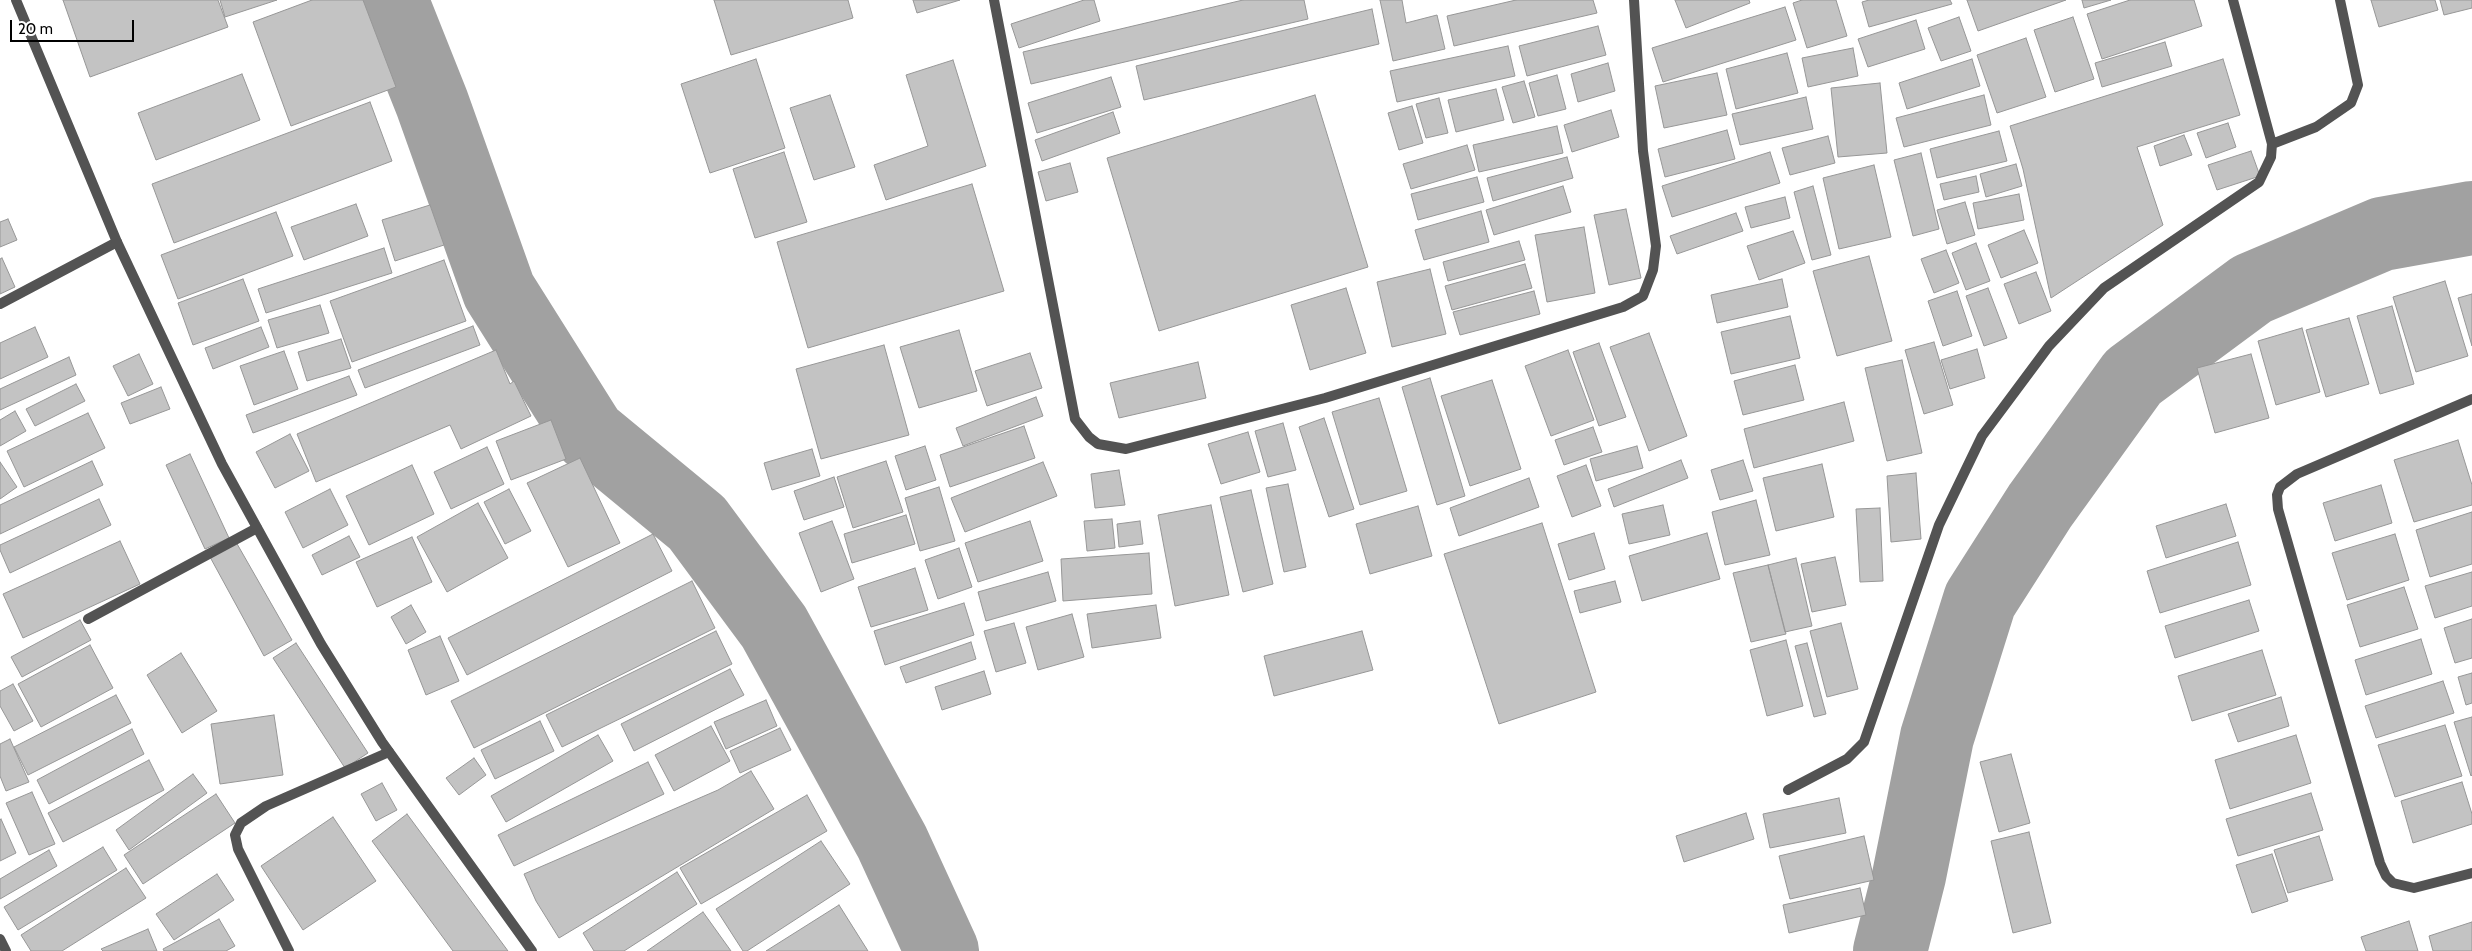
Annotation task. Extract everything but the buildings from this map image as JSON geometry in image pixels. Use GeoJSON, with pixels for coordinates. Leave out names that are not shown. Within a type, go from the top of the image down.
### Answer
{"type":"FeatureCollection","features":[{"type":"Feature","properties":{"kind":"street"},"geometry":{"type":"LineString","coordinates":[[16,0],[117,242],[222,464],[321,644],[389,752],[532,951]]}},
{"type":"Feature","properties":{"kind":"street"},"geometry":{"type":"LineString","coordinates":[[994,0],[1076,418],[1088,437],[1098,444],[1126,449],[1325,398],[1623,307],[1643,296],[1653,270],[1656,246],[1643,151],[1634,0]]}},
{"type":"Feature","properties":{"kind":"street"},"geometry":{"type":"LineString","coordinates":[[1788,790],[1847,759],[1864,742],[1939,525],[1982,436],[2049,346],[2104,288],[2259,182],[2271,157],[2272,144],[2233,0]]}},
{"type":"Feature","properties":{"kind":"street"},"geometry":{"type":"LineString","coordinates":[[2272,144],[2316,127],[2350,104],[2358,85],[2340,0]]}},
{"type":"Feature","properties":{"kind":"street"},"geometry":{"type":"LineString","coordinates":[[0,304],[117,242]]}},
{"type":"Feature","properties":{"kind":"street"},"geometry":{"type":"LineString","coordinates":[[2472,399],[2297,474],[2280,487],[2277,495],[2278,509],[2380,863],[2386,876],[2393,883],[2414,888],[2472,873]]}},
{"type":"Feature","properties":{"kind":"street"},"geometry":{"type":"LineString","coordinates":[[88,619],[257,528]]}},
{"type":"Feature","properties":{"kind":"street"},"geometry":{"type":"LineString","coordinates":[[288,951],[238,849],[235,835],[241,823],[266,806],[389,752]]}},
{"type":"Feature","properties":{"kind":"street"},"geometry":{"type":"LineString","coordinates":[[0,939],[6,951]]}},
{"type":"Feature","properties":{"kind":"waterway"},"geometry":{"type":"LineString","coordinates":[[391,0],[432,103],[499,291],[589,434],[697,523],[774,627],[892,842],[942,951]]}},
{"type":"Feature","properties":{"kind":"waterway"},"geometry":{"type":"LineString","coordinates":[[1890,951],[1909,876],[1937,737],[1980,600],[2040,506],[2133,377],[2252,289],[2382,234],[2472,218]]}}]}
